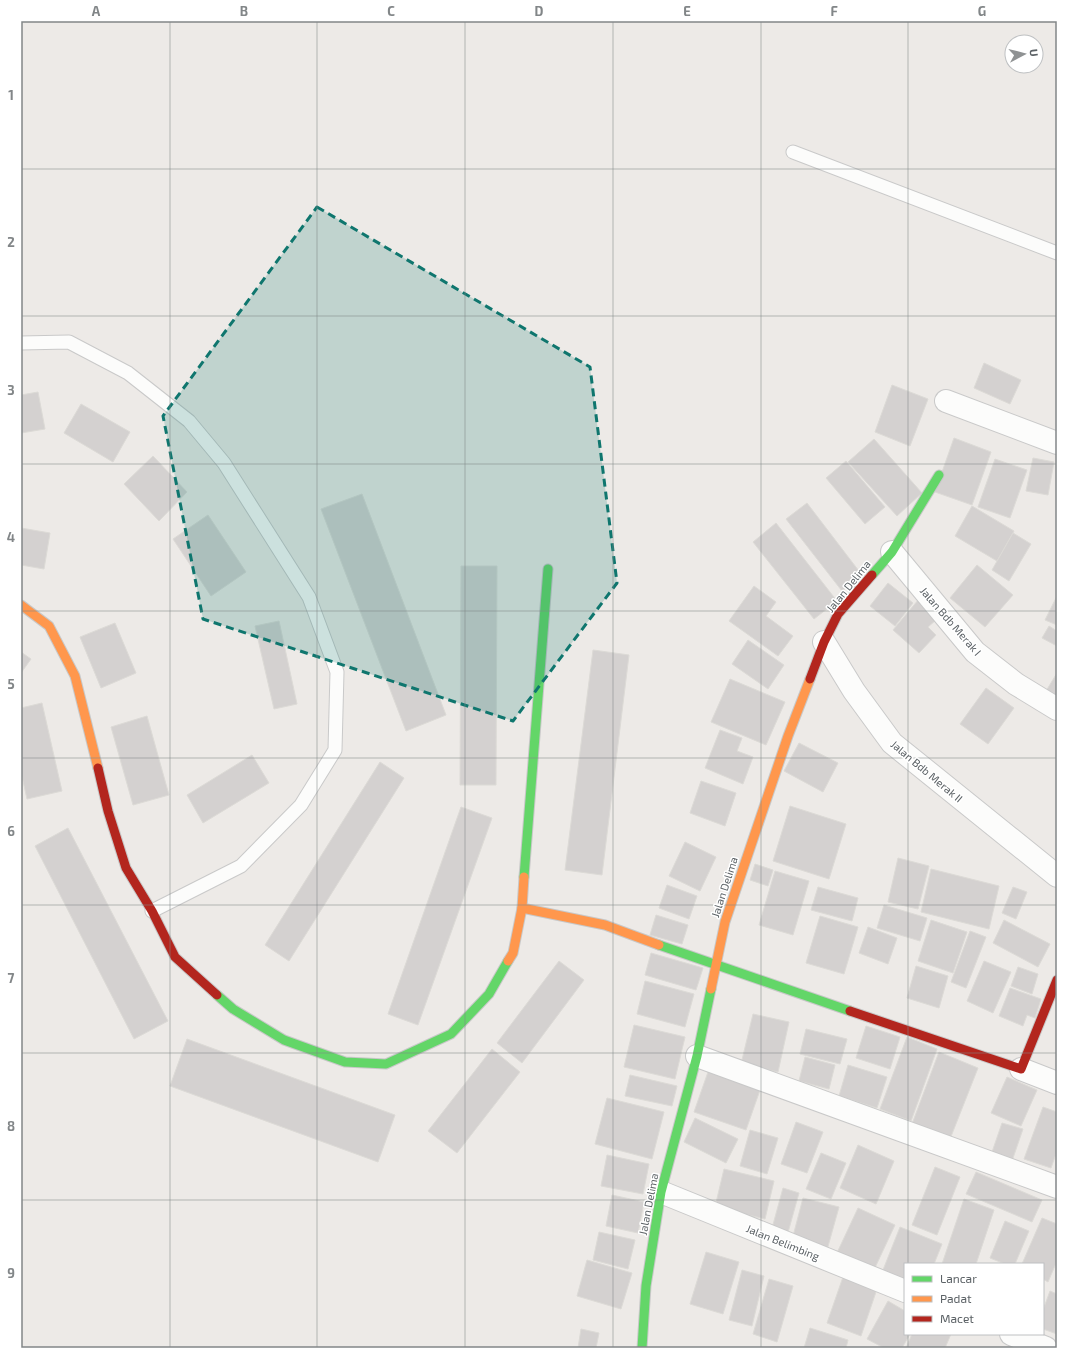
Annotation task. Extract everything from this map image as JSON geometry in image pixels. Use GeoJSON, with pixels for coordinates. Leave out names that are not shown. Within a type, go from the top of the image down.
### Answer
{"type":"FeatureCollection","features":[{"type":"Feature","properties":{"kind":"street"},"geometry":{"type":"LineString","coordinates":[[946,401],[1057,443]]}},
{"type":"Feature","properties":{"kind":"street","name":"Jalan Delima"},"geometry":{"type":"LineString","coordinates":[[642,1348],[646,1286],[661,1192],[697,1056],[727,914],[788,736],[824,642],[838,614],[892,552],[939,475]]}},
{"type":"Feature","properties":{"kind":"street","name":"Jalan Bdb Merak I"},"geometry":{"type":"LineString","coordinates":[[892,552],[975,652],[1016,684],[1057,709]]}},
{"type":"Feature","properties":{"kind":"street"},"geometry":{"type":"LineString","coordinates":[[21,605],[49,626],[75,676],[108,812],[126,868],[152,911],[175,957],[233,1009],[284,1040],[345,1062],[386,1064],[450,1034],[489,994],[514,953],[522,908],[548,570]]}},
{"type":"Feature","properties":{"kind":"street","name":"Jalan Bdb Merak II"},"geometry":{"type":"LineString","coordinates":[[824,642],[854,691],[892,743],[1057,876]]}},
{"type":"Feature","properties":{"kind":"street"},"geometry":{"type":"LineString","coordinates":[[522,908],[605,925],[1021,1069],[1057,1083]]}},
{"type":"Feature","properties":{"kind":"street"},"geometry":{"type":"LineString","coordinates":[[1021,1069],[1057,980]]}},
{"type":"Feature","properties":{"kind":"street"},"geometry":{"type":"LineString","coordinates":[[697,1056],[1057,1187]]}},
{"type":"Feature","properties":{"kind":"street","name":"Jalan Belimbing"},"geometry":{"type":"LineString","coordinates":[[661,1192],[904,1291]]}},
{"type":"Feature","properties":{"kind":"street"},"geometry":{"type":"LineString","coordinates":[[1014,1335],[1046,1348]]}},
{"type":"Feature","properties":{"kind":"lane"},"geometry":{"type":"LineString","coordinates":[[793,152],[1057,253]]}},
{"type":"Feature","properties":{"kind":"lane"},"geometry":{"type":"LineString","coordinates":[[21,343],[69,342],[128,373],[189,421],[224,463],[309,597],[337,672],[335,750],[302,806],[241,866],[152,911]]}},
{"type":"Feature","properties":{"kind":"highlighted area"},"geometry":{"type":"Polygon","coordinates":[[[317,207],[590,367],[617,583],[513,721],[203,619],[163,416],[317,207]]]}},
{"type":"Feature","properties":{"kind":"building"},"geometry":{"type":"Polygon","coordinates":[[[984,363],[1021,380],[1010,404],[974,388],[984,363]]]}},
{"type":"Feature","properties":{"kind":"building"},"geometry":{"type":"Polygon","coordinates":[[[892,385],[928,399],[910,446],[875,432],[892,385]]]}},
{"type":"Feature","properties":{"kind":"building"},"geometry":{"type":"Polygon","coordinates":[[[38,392],[45,429],[21,433],[21,395],[38,392]]]}},
{"type":"Feature","properties":{"kind":"building"},"geometry":{"type":"Polygon","coordinates":[[[81,404],[130,432],[113,462],[64,433],[81,404]]]}},
{"type":"Feature","properties":{"kind":"building"},"geometry":{"type":"Polygon","coordinates":[[[954,438],[991,452],[972,505],[935,492],[954,438]]]}},
{"type":"Feature","properties":{"kind":"building"},"geometry":{"type":"Polygon","coordinates":[[[874,439],[922,493],[897,516],[848,462],[874,439]]]}},
{"type":"Feature","properties":{"kind":"building"},"geometry":{"type":"Polygon","coordinates":[[[153,456],[187,492],[159,521],[124,484],[153,456]]]}},
{"type":"Feature","properties":{"kind":"building"},"geometry":{"type":"Polygon","coordinates":[[[1033,458],[1054,462],[1048,495],[1026,491],[1033,458]]]}},
{"type":"Feature","properties":{"kind":"building"},"geometry":{"type":"Polygon","coordinates":[[[995,459],[1027,470],[1010,518],[978,507],[995,459]]]}},
{"type":"Feature","properties":{"kind":"building"},"geometry":{"type":"Polygon","coordinates":[[[846,461],[885,507],[865,524],[826,478],[846,461]]]}},
{"type":"Feature","properties":{"kind":"building"},"geometry":{"type":"Polygon","coordinates":[[[362,494],[446,715],[406,731],[321,509],[362,494]]]}},
{"type":"Feature","properties":{"kind":"building"},"geometry":{"type":"Polygon","coordinates":[[[807,503],[862,575],[842,591],[786,519],[807,503]]]}},
{"type":"Feature","properties":{"kind":"building"},"geometry":{"type":"Polygon","coordinates":[[[972,506],[1014,531],[997,561],[955,536],[972,506]]]}},
{"type":"Feature","properties":{"kind":"building"},"geometry":{"type":"Polygon","coordinates":[[[208,515],[246,572],[211,596],[173,539],[208,515]]]}},
{"type":"Feature","properties":{"kind":"building"},"geometry":{"type":"Polygon","coordinates":[[[776,523],[837,601],[814,619],[753,542],[776,523]]]}},
{"type":"Feature","properties":{"kind":"building"},"geometry":{"type":"Polygon","coordinates":[[[21,528],[50,533],[44,569],[21,565],[21,528]]]}},
{"type":"Feature","properties":{"kind":"building"},"geometry":{"type":"Polygon","coordinates":[[[1013,533],[1031,544],[1009,581],[992,570],[1013,533]]]}},
{"type":"Feature","properties":{"kind":"building"},"geometry":{"type":"Polygon","coordinates":[[[977,565],[1013,595],[985,627],[950,598],[977,565]]]}},
{"type":"Feature","properties":{"kind":"building"},"geometry":{"type":"Polygon","coordinates":[[[461,566],[497,566],[496,785],[460,785],[461,566]]]}},
{"type":"Feature","properties":{"kind":"building"},"geometry":{"type":"Polygon","coordinates":[[[888,583],[913,603],[895,626],[870,606],[888,583]]]}},
{"type":"Feature","properties":{"kind":"building"},"geometry":{"type":"Polygon","coordinates":[[[754,586],[776,602],[766,616],[793,636],[778,656],[729,621],[754,586]]]}},
{"type":"Feature","properties":{"kind":"building"},"geometry":{"type":"Polygon","coordinates":[[[1057,596],[1057,625],[1045,620],[1057,596]]]}},
{"type":"Feature","properties":{"kind":"building"},"geometry":{"type":"Polygon","coordinates":[[[919,599],[936,620],[928,627],[936,635],[919,653],[893,630],[919,599]]]}},
{"type":"Feature","properties":{"kind":"building"},"geometry":{"type":"Polygon","coordinates":[[[279,621],[297,704],[274,709],[255,626],[279,621]]]}},
{"type":"Feature","properties":{"kind":"building"},"geometry":{"type":"Polygon","coordinates":[[[115,623],[136,673],[101,688],[80,637],[115,623]]]}},
{"type":"Feature","properties":{"kind":"building"},"geometry":{"type":"Polygon","coordinates":[[[1049,626],[1057,631],[1057,646],[1042,638],[1049,626]]]}},
{"type":"Feature","properties":{"kind":"building"},"geometry":{"type":"Polygon","coordinates":[[[748,640],[784,665],[768,689],[732,664],[748,640]]]}},
{"type":"Feature","properties":{"kind":"building"},"geometry":{"type":"Polygon","coordinates":[[[593,650],[629,655],[602,875],[565,870],[593,650]]]}},
{"type":"Feature","properties":{"kind":"building"},"geometry":{"type":"Polygon","coordinates":[[[21,652],[31,659],[21,673],[21,652]]]}},
{"type":"Feature","properties":{"kind":"building"},"geometry":{"type":"Polygon","coordinates":[[[1057,673],[1057,704],[1043,696],[1057,673]]]}},
{"type":"Feature","properties":{"kind":"building"},"geometry":{"type":"Polygon","coordinates":[[[730,679],[785,702],[766,745],[711,722],[730,679]]]}},
{"type":"Feature","properties":{"kind":"building"},"geometry":{"type":"Polygon","coordinates":[[[986,688],[1014,708],[988,744],[960,724],[986,688]]]}},
{"type":"Feature","properties":{"kind":"building"},"geometry":{"type":"Polygon","coordinates":[[[42,703],[62,791],[27,799],[21,772],[21,708],[42,703]]]}},
{"type":"Feature","properties":{"kind":"building"},"geometry":{"type":"Polygon","coordinates":[[[147,716],[169,795],[133,805],[111,727],[147,716]]]}},
{"type":"Feature","properties":{"kind":"building"},"geometry":{"type":"Polygon","coordinates":[[[720,730],[742,738],[737,751],[753,757],[743,784],[705,768],[720,730]]]}},
{"type":"Feature","properties":{"kind":"building"},"geometry":{"type":"Polygon","coordinates":[[[799,743],[838,763],[823,792],[784,771],[799,743]]]}},
{"type":"Feature","properties":{"kind":"building"},"geometry":{"type":"Polygon","coordinates":[[[252,755],[269,783],[203,823],[187,795],[252,755]]]}},
{"type":"Feature","properties":{"kind":"building"},"geometry":{"type":"Polygon","coordinates":[[[380,762],[404,778],[289,961],[265,945],[380,762]]]}},
{"type":"Feature","properties":{"kind":"building"},"geometry":{"type":"Polygon","coordinates":[[[701,781],[736,793],[725,826],[690,813],[701,781]]]}},
{"type":"Feature","properties":{"kind":"building"},"geometry":{"type":"Polygon","coordinates":[[[790,806],[846,824],[829,879],[773,861],[790,806]]]}},
{"type":"Feature","properties":{"kind":"building"},"geometry":{"type":"Polygon","coordinates":[[[461,807],[492,818],[418,1025],[388,1014],[461,807]]]}},
{"type":"Feature","properties":{"kind":"building"},"geometry":{"type":"Polygon","coordinates":[[[68,828],[168,1021],[134,1039],[35,846],[68,828]]]}},
{"type":"Feature","properties":{"kind":"building"},"geometry":{"type":"Polygon","coordinates":[[[685,842],[716,857],[700,891],[669,876],[685,842]]]}},
{"type":"Feature","properties":{"kind":"building"},"geometry":{"type":"Polygon","coordinates":[[[898,858],[929,866],[918,909],[888,902],[898,858]]]}},
{"type":"Feature","properties":{"kind":"building"},"geometry":{"type":"Polygon","coordinates":[[[755,864],[773,870],[768,886],[750,880],[755,864]]]}},
{"type":"Feature","properties":{"kind":"building"},"geometry":{"type":"Polygon","coordinates":[[[931,869],[999,886],[989,929],[921,912],[931,869]]]}},
{"type":"Feature","properties":{"kind":"building"},"geometry":{"type":"Polygon","coordinates":[[[775,871],[809,881],[793,935],[759,925],[775,871]]]}},
{"type":"Feature","properties":{"kind":"building"},"geometry":{"type":"Polygon","coordinates":[[[667,885],[697,896],[689,919],[659,908],[667,885]]]}},
{"type":"Feature","properties":{"kind":"building"},"geometry":{"type":"Polygon","coordinates":[[[818,887],[858,898],[852,921],[811,910],[818,887]]]}},
{"type":"Feature","properties":{"kind":"building"},"geometry":{"type":"Polygon","coordinates":[[[1013,887],[1027,892],[1016,919],[1002,913],[1013,887]]]}},
{"type":"Feature","properties":{"kind":"building"},"geometry":{"type":"Polygon","coordinates":[[[884,905],[927,918],[920,941],[877,928],[884,905]]]}},
{"type":"Feature","properties":{"kind":"building"},"geometry":{"type":"Polygon","coordinates":[[[656,915],[688,925],[682,944],[650,935],[656,915]]]}},
{"type":"Feature","properties":{"kind":"building"},"geometry":{"type":"Polygon","coordinates":[[[820,916],[858,927],[844,974],[806,963],[820,916]]]}},
{"type":"Feature","properties":{"kind":"building"},"geometry":{"type":"Polygon","coordinates":[[[931,920],[967,932],[953,973],[918,961],[931,920]]]}},
{"type":"Feature","properties":{"kind":"building"},"geometry":{"type":"Polygon","coordinates":[[[1004,920],[1050,944],[1038,967],[993,943],[1004,920]]]}},
{"type":"Feature","properties":{"kind":"building"},"geometry":{"type":"Polygon","coordinates":[[[868,927],[897,938],[888,964],[859,953],[868,927]]]}},
{"type":"Feature","properties":{"kind":"building"},"geometry":{"type":"Polygon","coordinates":[[[970,931],[986,937],[966,988],[951,982],[970,931]]]}},
{"type":"Feature","properties":{"kind":"building"},"geometry":{"type":"Polygon","coordinates":[[[651,953],[703,968],[696,990],[645,975],[651,953]]]}},
{"type":"Feature","properties":{"kind":"building"},"geometry":{"type":"Polygon","coordinates":[[[559,961],[584,980],[522,1063],[497,1043],[559,961]]]}},
{"type":"Feature","properties":{"kind":"building"},"geometry":{"type":"Polygon","coordinates":[[[984,961],[1011,972],[993,1013],[967,1001],[984,961]]]}},
{"type":"Feature","properties":{"kind":"building"},"geometry":{"type":"Polygon","coordinates":[[[916,966],[948,976],[939,1008],[907,998],[916,966]]]}},
{"type":"Feature","properties":{"kind":"building"},"geometry":{"type":"Polygon","coordinates":[[[1018,967],[1038,974],[1032,994],[1011,986],[1018,967]]]}},
{"type":"Feature","properties":{"kind":"building"},"geometry":{"type":"Polygon","coordinates":[[[645,981],[694,994],[685,1027],[637,1014],[645,981]]]}},
{"type":"Feature","properties":{"kind":"building"},"geometry":{"type":"Polygon","coordinates":[[[1010,988],[1041,999],[1035,1018],[1027,1015],[1023,1026],[999,1016],[1010,988]]]}},
{"type":"Feature","properties":{"kind":"building"},"geometry":{"type":"Polygon","coordinates":[[[753,1014],[789,1022],[778,1072],[741,1064],[753,1014]]]}},
{"type":"Feature","properties":{"kind":"building"},"geometry":{"type":"Polygon","coordinates":[[[634,1025],[685,1037],[675,1079],[624,1067],[634,1025]]]}},
{"type":"Feature","properties":{"kind":"building"},"geometry":{"type":"Polygon","coordinates":[[[866,1026],[900,1037],[890,1069],[856,1058],[866,1026]]]}},
{"type":"Feature","properties":{"kind":"building"},"geometry":{"type":"Polygon","coordinates":[[[806,1029],[847,1039],[840,1064],[800,1054],[806,1029]]]}},
{"type":"Feature","properties":{"kind":"building"},"geometry":{"type":"Polygon","coordinates":[[[907,1037],[937,1049],[911,1121],[880,1109],[907,1037]]]}},
{"type":"Feature","properties":{"kind":"building"},"geometry":{"type":"Polygon","coordinates":[[[187,1039],[395,1115],[378,1162],[170,1086],[187,1039]]]}},
{"type":"Feature","properties":{"kind":"building"},"geometry":{"type":"Polygon","coordinates":[[[492,1049],[520,1072],[457,1153],[428,1131],[492,1049]]]}},
{"type":"Feature","properties":{"kind":"building"},"geometry":{"type":"Polygon","coordinates":[[[939,1052],[978,1068],[950,1139],[912,1124],[939,1052]]]}},
{"type":"Feature","properties":{"kind":"building"},"geometry":{"type":"Polygon","coordinates":[[[805,1057],[835,1065],[829,1089],[799,1081],[805,1057]]]}},
{"type":"Feature","properties":{"kind":"building"},"geometry":{"type":"Polygon","coordinates":[[[848,1065],[887,1077],[877,1108],[839,1096],[848,1065]]]}},
{"type":"Feature","properties":{"kind":"building"},"geometry":{"type":"Polygon","coordinates":[[[708,1072],[760,1090],[746,1130],[694,1112],[708,1072]]]}},
{"type":"Feature","properties":{"kind":"building"},"geometry":{"type":"Polygon","coordinates":[[[630,1075],[677,1086],[672,1106],[625,1096],[630,1075]]]}},
{"type":"Feature","properties":{"kind":"building"},"geometry":{"type":"Polygon","coordinates":[[[1007,1077],[1037,1090],[1021,1126],[991,1113],[1007,1077]]]}},
{"type":"Feature","properties":{"kind":"building"},"geometry":{"type":"Polygon","coordinates":[[[607,1098],[664,1112],[652,1159],[595,1144],[607,1098]]]}},
{"type":"Feature","properties":{"kind":"building"},"geometry":{"type":"Polygon","coordinates":[[[1043,1107],[1057,1112],[1057,1151],[1051,1168],[1024,1159],[1043,1107]]]}},
{"type":"Feature","properties":{"kind":"building"},"geometry":{"type":"Polygon","coordinates":[[[695,1118],[738,1139],[726,1163],[684,1142],[695,1118]]]}},
{"type":"Feature","properties":{"kind":"building"},"geometry":{"type":"Polygon","coordinates":[[[796,1122],[823,1132],[807,1173],[781,1164],[796,1122]]]}},
{"type":"Feature","properties":{"kind":"building"},"geometry":{"type":"Polygon","coordinates":[[[1002,1123],[1023,1129],[1012,1161],[991,1155],[1002,1123]]]}},
{"type":"Feature","properties":{"kind":"building"},"geometry":{"type":"Polygon","coordinates":[[[750,1130],[778,1138],[767,1174],[740,1166],[750,1130]]]}},
{"type":"Feature","properties":{"kind":"building"},"geometry":{"type":"Polygon","coordinates":[[[858,1145],[894,1161],[876,1204],[840,1188],[858,1145]]]}},
{"type":"Feature","properties":{"kind":"building"},"geometry":{"type":"Polygon","coordinates":[[[821,1153],[846,1163],[831,1199],[806,1189],[821,1153]]]}},
{"type":"Feature","properties":{"kind":"building"},"geometry":{"type":"Polygon","coordinates":[[[607,1155],[649,1164],[643,1194],[601,1186],[607,1155]]]}},
{"type":"Feature","properties":{"kind":"building"},"geometry":{"type":"Polygon","coordinates":[[[935,1167],[960,1177],[937,1235],[912,1225],[935,1167]]]}},
{"type":"Feature","properties":{"kind":"building"},"geometry":{"type":"Polygon","coordinates":[[[724,1169],[774,1181],[765,1219],[715,1207],[724,1169]]]}},
{"type":"Feature","properties":{"kind":"building"},"geometry":{"type":"Polygon","coordinates":[[[976,1172],[1042,1200],[1032,1222],[966,1194],[976,1172]]]}},
{"type":"Feature","properties":{"kind":"building"},"geometry":{"type":"Polygon","coordinates":[[[783,1188],[799,1193],[787,1236],[771,1232],[783,1188]]]}},
{"type":"Feature","properties":{"kind":"building"},"geometry":{"type":"Polygon","coordinates":[[[612,1195],[644,1202],[638,1233],[606,1226],[612,1195]]]}},
{"type":"Feature","properties":{"kind":"building"},"geometry":{"type":"Polygon","coordinates":[[[803,1198],[839,1207],[827,1250],[792,1240],[803,1198]]]}},
{"type":"Feature","properties":{"kind":"building"},"geometry":{"type":"Polygon","coordinates":[[[964,1199],[994,1210],[976,1263],[942,1263],[964,1199]]]}},
{"type":"Feature","properties":{"kind":"building"},"geometry":{"type":"Polygon","coordinates":[[[858,1208],[895,1225],[873,1272],[836,1255],[858,1208]]]}},
{"type":"Feature","properties":{"kind":"building"},"geometry":{"type":"Polygon","coordinates":[[[1042,1218],[1057,1224],[1057,1261],[1048,1282],[1044,1280],[1044,1263],[1022,1263],[1042,1218]]]}},
{"type":"Feature","properties":{"kind":"building"},"geometry":{"type":"Polygon","coordinates":[[[1005,1221],[1029,1231],[1015,1263],[1002,1263],[990,1258],[1005,1221]]]}},
{"type":"Feature","properties":{"kind":"building"},"geometry":{"type":"Polygon","coordinates":[[[900,1227],[942,1244],[934,1263],[904,1263],[904,1285],[881,1275],[900,1227]]]}},
{"type":"Feature","properties":{"kind":"building"},"geometry":{"type":"Polygon","coordinates":[[[599,1232],[635,1240],[628,1269],[593,1260],[599,1232]]]}},
{"type":"Feature","properties":{"kind":"building"},"geometry":{"type":"Polygon","coordinates":[[[706,1252],[739,1262],[723,1314],[690,1304],[706,1252]]]}},
{"type":"Feature","properties":{"kind":"building"},"geometry":{"type":"Polygon","coordinates":[[[587,1260],[632,1273],[621,1309],[577,1296],[587,1260]]]}},
{"type":"Feature","properties":{"kind":"building"},"geometry":{"type":"Polygon","coordinates":[[[742,1270],[764,1276],[752,1326],[729,1320],[742,1270]]]}},
{"type":"Feature","properties":{"kind":"building"},"geometry":{"type":"Polygon","coordinates":[[[843,1277],[877,1289],[861,1336],[827,1323],[843,1277]]]}},
{"type":"Feature","properties":{"kind":"building"},"geometry":{"type":"Polygon","coordinates":[[[769,1279],[793,1286],[777,1342],[753,1334],[769,1279]]]}},
{"type":"Feature","properties":{"kind":"building"},"geometry":{"type":"Polygon","coordinates":[[[1050,1291],[1057,1294],[1057,1334],[1044,1329],[1044,1307],[1050,1291]]]}},
{"type":"Feature","properties":{"kind":"building"},"geometry":{"type":"Polygon","coordinates":[[[888,1301],[904,1310],[904,1335],[909,1335],[902,1348],[884,1348],[867,1339],[888,1301]]]}},
{"type":"Feature","properties":{"kind":"building"},"geometry":{"type":"Polygon","coordinates":[[[810,1328],[848,1340],[846,1348],[804,1348],[810,1328]]]}},
{"type":"Feature","properties":{"kind":"building"},"geometry":{"type":"Polygon","coordinates":[[[581,1329],[599,1333],[596,1348],[578,1348],[581,1329]]]}},
{"type":"Feature","properties":{"kind":"building"},"geometry":{"type":"Polygon","coordinates":[[[912,1335],[951,1335],[945,1348],[906,1348],[912,1335]]]}},
{"type":"Feature","properties":{"kind":"traffic: fast"},"geometry":{"type":"LineString","coordinates":[[872,575],[892,552],[939,475]]}},
{"type":"Feature","properties":{"kind":"traffic: fast"},"geometry":{"type":"LineString","coordinates":[[524,877],[548,569]]}},
{"type":"Feature","properties":{"kind":"traffic: fast"},"geometry":{"type":"LineString","coordinates":[[659,945],[850,1011]]}},
{"type":"Feature","properties":{"kind":"traffic: fast"},"geometry":{"type":"LineString","coordinates":[[217,995],[233,1009],[284,1040],[345,1062],[386,1064],[451,1034],[489,994],[508,961]]}},
{"type":"Feature","properties":{"kind":"traffic: fast"},"geometry":{"type":"LineString","coordinates":[[642,1348],[646,1286],[661,1192],[697,1056],[711,989]]}},
{"type":"Feature","properties":{"kind":"traffic: slow"},"geometry":{"type":"LineString","coordinates":[[21,605],[49,626],[75,676],[98,768]]}},
{"type":"Feature","properties":{"kind":"traffic: slow"},"geometry":{"type":"LineString","coordinates":[[711,989],[725,922],[788,736],[810,679]]}},
{"type":"Feature","properties":{"kind":"traffic: slow"},"geometry":{"type":"LineString","coordinates":[[524,877],[522,908],[605,925],[659,945]]}},
{"type":"Feature","properties":{"kind":"traffic: slow"},"geometry":{"type":"LineString","coordinates":[[508,961],[513,953],[522,908]]}},
{"type":"Feature","properties":{"kind":"traffic: jam"},"geometry":{"type":"LineString","coordinates":[[810,679],[824,642],[838,614],[872,575]]}},
{"type":"Feature","properties":{"kind":"traffic: jam"},"geometry":{"type":"LineString","coordinates":[[98,768],[108,811],[126,868],[152,911],[175,957],[217,995]]}},
{"type":"Feature","properties":{"kind":"traffic: jam"},"geometry":{"type":"LineString","coordinates":[[850,1011],[1021,1069],[1057,980]]}}]}
